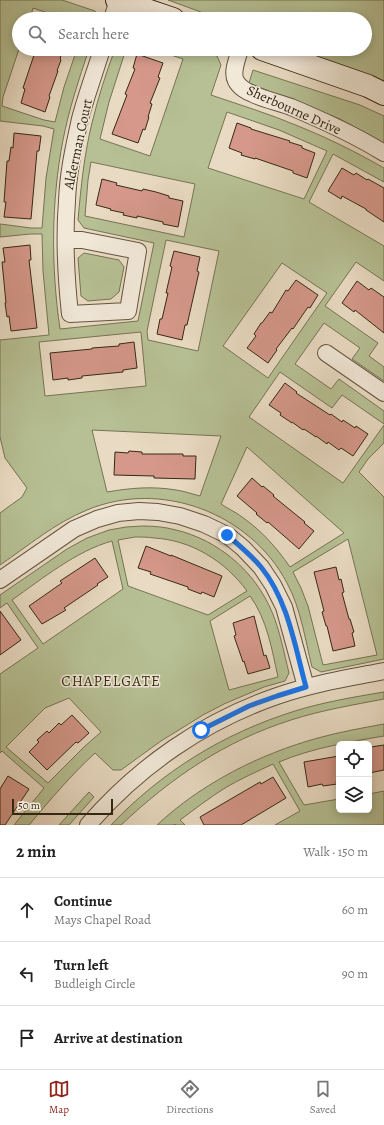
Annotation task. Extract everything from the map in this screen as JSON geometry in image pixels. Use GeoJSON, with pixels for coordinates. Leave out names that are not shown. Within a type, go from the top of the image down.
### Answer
{"type":"FeatureCollection","features":[{"type":"Feature","properties":{"kind":"street"},"geometry":{"type":"LineString","coordinates":[[114,12],[117,0],[153,12]]}},
{"type":"Feature","properties":{"kind":"street","name":"Alderman Court"},"geometry":{"type":"LineString","coordinates":[[66,240],[82,240],[138,251],[128,310],[70,314],[66,240],[67,201],[74,149],[81,118],[100,56]]}},
{"type":"Feature","properties":{"kind":"street","name":"Sherbourne Drive"},"geometry":{"type":"LineString","coordinates":[[238,56],[234,74],[236,82],[243,88],[253,94],[290,107],[328,124],[384,152]]}},
{"type":"Feature","properties":{"kind":"street"},"geometry":{"type":"LineString","coordinates":[[282,56],[368,86],[384,94]]}},
{"type":"Feature","properties":{"kind":"street"},"geometry":{"type":"LineString","coordinates":[[326,353],[384,393]]}},
{"type":"Feature","properties":{"kind":"street"},"geometry":{"type":"LineString","coordinates":[[0,580],[74,529],[97,519],[118,513],[139,511],[158,512],[180,516],[204,524],[227,535],[243,548],[261,567],[273,585],[284,607],[306,687]]}},
{"type":"Feature","properties":{"kind":"street"},"geometry":{"type":"LineString","coordinates":[[88,825],[116,795],[141,772],[201,730],[249,706],[277,696],[306,687],[384,671]]}},
{"type":"Feature","properties":{"kind":"green space"},"geometry":{"type":"Polygon","coordinates":[[[0,0],[62,0],[95,12],[45,12],[33,8],[32,12],[12,12],[12,56],[17,56],[3,97],[2,106],[44,120],[55,122],[64,87],[75,56],[87,56],[65,128],[56,187],[54,211],[54,258],[60,329],[138,321],[154,243],[84,228],[78,220],[83,171],[89,135],[105,76],[112,56],[124,56],[109,102],[100,139],[150,156],[183,59],[174,56],[217,56],[221,65],[211,95],[309,131],[363,156],[384,168],[384,182],[333,154],[309,202],[384,246],[384,281],[356,262],[325,306],[378,343],[369,356],[384,367],[384,381],[352,359],[360,348],[324,323],[295,364],[331,389],[339,379],[384,411],[384,424],[342,395],[332,408],[280,372],[249,417],[343,483],[384,425],[384,443],[368,459],[359,472],[384,497],[384,659],[321,672],[312,667],[296,603],[287,583],[271,558],[251,538],[227,521],[201,509],[173,501],[144,498],[115,501],[87,510],[64,521],[0,565],[0,513],[22,497],[27,488],[5,458],[0,437],[0,340],[49,335],[43,271],[42,234],[0,237],[0,224],[42,228],[46,178],[54,129],[43,126],[0,121],[0,0]],[[227,112],[208,168],[304,199],[327,151],[279,130],[227,112]],[[91,162],[85,216],[184,237],[195,184],[91,162]],[[166,240],[147,331],[148,340],[198,351],[219,251],[166,240]],[[282,263],[223,346],[268,378],[327,293],[282,263]],[[141,332],[39,342],[45,396],[146,386],[141,332]],[[92,430],[107,492],[141,488],[158,488],[179,490],[200,496],[221,436],[92,430]],[[247,447],[221,504],[249,522],[274,546],[290,567],[344,533],[247,447]],[[348,539],[293,572],[308,606],[323,665],[377,655],[348,539]]]}},
{"type":"Feature","properties":{"kind":"green space"},"geometry":{"type":"Polygon","coordinates":[[[168,0],[384,0],[384,87],[298,56],[372,56],[372,12],[201,12],[168,0]]]}},
{"type":"Feature","properties":{"kind":"green space"},"geometry":{"type":"Polygon","coordinates":[[[253,70],[360,105],[384,116],[384,143],[340,119],[249,83],[253,70]]]}},
{"type":"Feature","properties":{"kind":"green space"},"geometry":{"type":"Polygon","coordinates":[[[84,253],[119,260],[124,267],[119,292],[111,299],[88,301],[81,296],[78,258],[84,253]]]}},
{"type":"Feature","properties":{"kind":"green space"},"geometry":{"type":"Polygon","coordinates":[[[151,526],[176,530],[206,541],[233,559],[256,583],[265,597],[272,612],[282,642],[289,673],[285,681],[264,687],[224,704],[203,715],[161,741],[121,770],[113,770],[95,753],[69,779],[29,825],[14,825],[44,788],[2,751],[0,753],[0,674],[38,648],[7,603],[0,608],[0,595],[67,549],[87,538],[109,530],[126,527],[151,526]],[[135,537],[118,540],[128,586],[208,615],[247,591],[228,570],[206,554],[194,548],[181,543],[149,537],[135,537]],[[112,541],[85,551],[60,566],[12,600],[43,644],[123,589],[112,541]],[[250,596],[210,621],[229,690],[278,677],[265,625],[250,596]],[[69,698],[45,708],[6,747],[48,783],[101,732],[69,698]]]}},
{"type":"Feature","properties":{"kind":"green space"},"geometry":{"type":"Polygon","coordinates":[[[384,692],[384,699],[303,716],[244,739],[200,762],[160,791],[121,825],[111,825],[130,806],[172,771],[195,756],[243,731],[295,711],[339,700],[384,692]]]}},
{"type":"Feature","properties":{"kind":"green space"},"geometry":{"type":"Polygon","coordinates":[[[384,724],[384,736],[355,741],[336,741],[336,745],[317,749],[279,762],[304,805],[336,800],[336,813],[372,813],[372,793],[384,791],[384,825],[275,825],[300,811],[273,764],[236,782],[213,796],[180,820],[185,825],[157,825],[174,810],[212,783],[253,761],[296,745],[343,732],[384,724]]]}},
{"type":"Feature","properties":{"kind":"green space"},"geometry":{"type":"Polygon","coordinates":[[[89,792],[94,797],[69,825],[59,825],[89,792]]]}},
{"type":"Feature","properties":{"kind":"building"},"geometry":{"type":"Polygon","coordinates":[[[34,56],[61,56],[58,71],[45,112],[21,103],[25,89],[23,88],[34,56]]]}},
{"type":"Feature","properties":{"kind":"building"},"geometry":{"type":"Polygon","coordinates":[[[136,56],[143,56],[163,63],[158,77],[160,78],[150,103],[152,104],[145,130],[143,129],[138,143],[112,134],[127,95],[125,94],[135,69],[133,68],[136,56]]]}},
{"type":"Feature","properties":{"kind":"building"},"geometry":{"type":"Polygon","coordinates":[[[237,123],[290,141],[289,142],[302,146],[302,148],[315,153],[307,178],[293,173],[293,171],[255,158],[241,155],[242,153],[229,148],[237,123]]]}},
{"type":"Feature","properties":{"kind":"building"},"geometry":{"type":"Polygon","coordinates":[[[14,133],[41,136],[39,151],[37,151],[31,219],[4,217],[7,161],[9,161],[11,147],[13,148],[14,133]]]}},
{"type":"Feature","properties":{"kind":"building"},"geometry":{"type":"Polygon","coordinates":[[[342,168],[354,175],[356,173],[384,188],[384,222],[366,209],[342,196],[341,199],[328,191],[342,168]]]}},
{"type":"Feature","properties":{"kind":"building"},"geometry":{"type":"Polygon","coordinates":[[[102,179],[117,183],[116,185],[142,191],[143,189],[156,192],[169,196],[169,198],[183,201],[178,227],[137,216],[137,218],[123,215],[124,213],[96,205],[102,179]]]}},
{"type":"Feature","properties":{"kind":"building"},"geometry":{"type":"Polygon","coordinates":[[[30,245],[31,260],[29,260],[37,328],[11,331],[5,303],[2,262],[5,262],[3,248],[30,245]]]}},
{"type":"Feature","properties":{"kind":"building"},"geometry":{"type":"Polygon","coordinates":[[[174,251],[200,257],[197,271],[199,272],[187,325],[185,325],[182,340],[157,334],[168,293],[166,293],[174,251]]]}},
{"type":"Feature","properties":{"kind":"building"},"geometry":{"type":"Polygon","coordinates":[[[296,280],[318,295],[310,308],[308,307],[293,329],[292,328],[276,349],[277,350],[268,363],[247,348],[256,336],[254,334],[261,323],[270,312],[272,313],[286,290],[288,291],[296,280]]]}},
{"type":"Feature","properties":{"kind":"building"},"geometry":{"type":"Polygon","coordinates":[[[357,281],[369,290],[371,288],[384,297],[384,333],[355,310],[354,312],[342,303],[357,281]]]}},
{"type":"Feature","properties":{"kind":"building"},"geometry":{"type":"Polygon","coordinates":[[[134,342],[137,368],[123,370],[123,372],[82,376],[82,378],[68,380],[68,378],[53,380],[50,353],[119,346],[119,344],[134,342]]]}},
{"type":"Feature","properties":{"kind":"building"},"geometry":{"type":"Polygon","coordinates":[[[285,383],[297,392],[296,393],[330,415],[331,414],[342,422],[343,420],[355,428],[356,426],[368,434],[353,456],[341,448],[339,450],[328,442],[327,444],[304,429],[303,430],[280,415],[281,413],[269,405],[285,383]]]}},
{"type":"Feature","properties":{"kind":"building"},"geometry":{"type":"Polygon","coordinates":[[[129,451],[142,452],[142,454],[183,454],[183,456],[196,456],[195,479],[114,475],[115,452],[128,453],[129,451]]]}},
{"type":"Feature","properties":{"kind":"building"},"geometry":{"type":"Polygon","coordinates":[[[252,478],[274,495],[273,496],[314,531],[299,549],[268,522],[267,523],[256,514],[257,513],[237,496],[252,478]]]}},
{"type":"Feature","properties":{"kind":"building"},"geometry":{"type":"Polygon","coordinates":[[[146,546],[222,576],[214,597],[202,592],[201,594],[188,589],[188,587],[150,574],[151,572],[138,568],[146,546]]]}},
{"type":"Feature","properties":{"kind":"building"},"geometry":{"type":"Polygon","coordinates":[[[95,558],[108,577],[64,608],[66,610],[42,624],[29,606],[62,583],[60,581],[95,558]]]}},
{"type":"Feature","properties":{"kind":"building"},"geometry":{"type":"Polygon","coordinates":[[[336,567],[339,580],[341,579],[344,592],[342,593],[354,632],[352,633],[355,646],[333,651],[322,612],[324,611],[314,572],[336,567]]]}},
{"type":"Feature","properties":{"kind":"building"},"geometry":{"type":"Polygon","coordinates":[[[0,611],[21,640],[0,655],[0,611]]]}},
{"type":"Feature","properties":{"kind":"building"},"geometry":{"type":"Polygon","coordinates":[[[254,616],[264,656],[266,655],[270,668],[248,674],[234,636],[236,635],[233,623],[254,616]]]}},
{"type":"Feature","properties":{"kind":"building"},"geometry":{"type":"Polygon","coordinates":[[[72,715],[89,733],[78,743],[76,742],[47,770],[29,752],[39,742],[37,740],[47,731],[49,733],[59,723],[61,725],[72,715]]]}},
{"type":"Feature","properties":{"kind":"building"},"geometry":{"type":"Polygon","coordinates":[[[384,745],[384,770],[372,772],[372,747],[384,745]]]}},
{"type":"Feature","properties":{"kind":"building"},"geometry":{"type":"Polygon","coordinates":[[[336,757],[336,784],[323,786],[322,784],[308,787],[304,762],[336,757]]]}},
{"type":"Feature","properties":{"kind":"building"},"geometry":{"type":"Polygon","coordinates":[[[8,776],[29,789],[5,825],[0,825],[0,789],[8,776]]]}},
{"type":"Feature","properties":{"kind":"building"},"geometry":{"type":"Polygon","coordinates":[[[273,777],[286,798],[241,825],[204,825],[200,817],[260,782],[261,784],[273,777]]]}},
{"type":"Feature","properties":{"kind":"district","name":"CHAPELGATE"},"geometry":{"type":"Point","coordinates":[111,681]}},
{"type":"Feature","properties":{"kind":"route"},"geometry":{"type":"LineString","coordinates":[[201,730],[249,706],[306,687],[284,607],[273,585],[261,567],[243,548],[227,535]]}}]}
